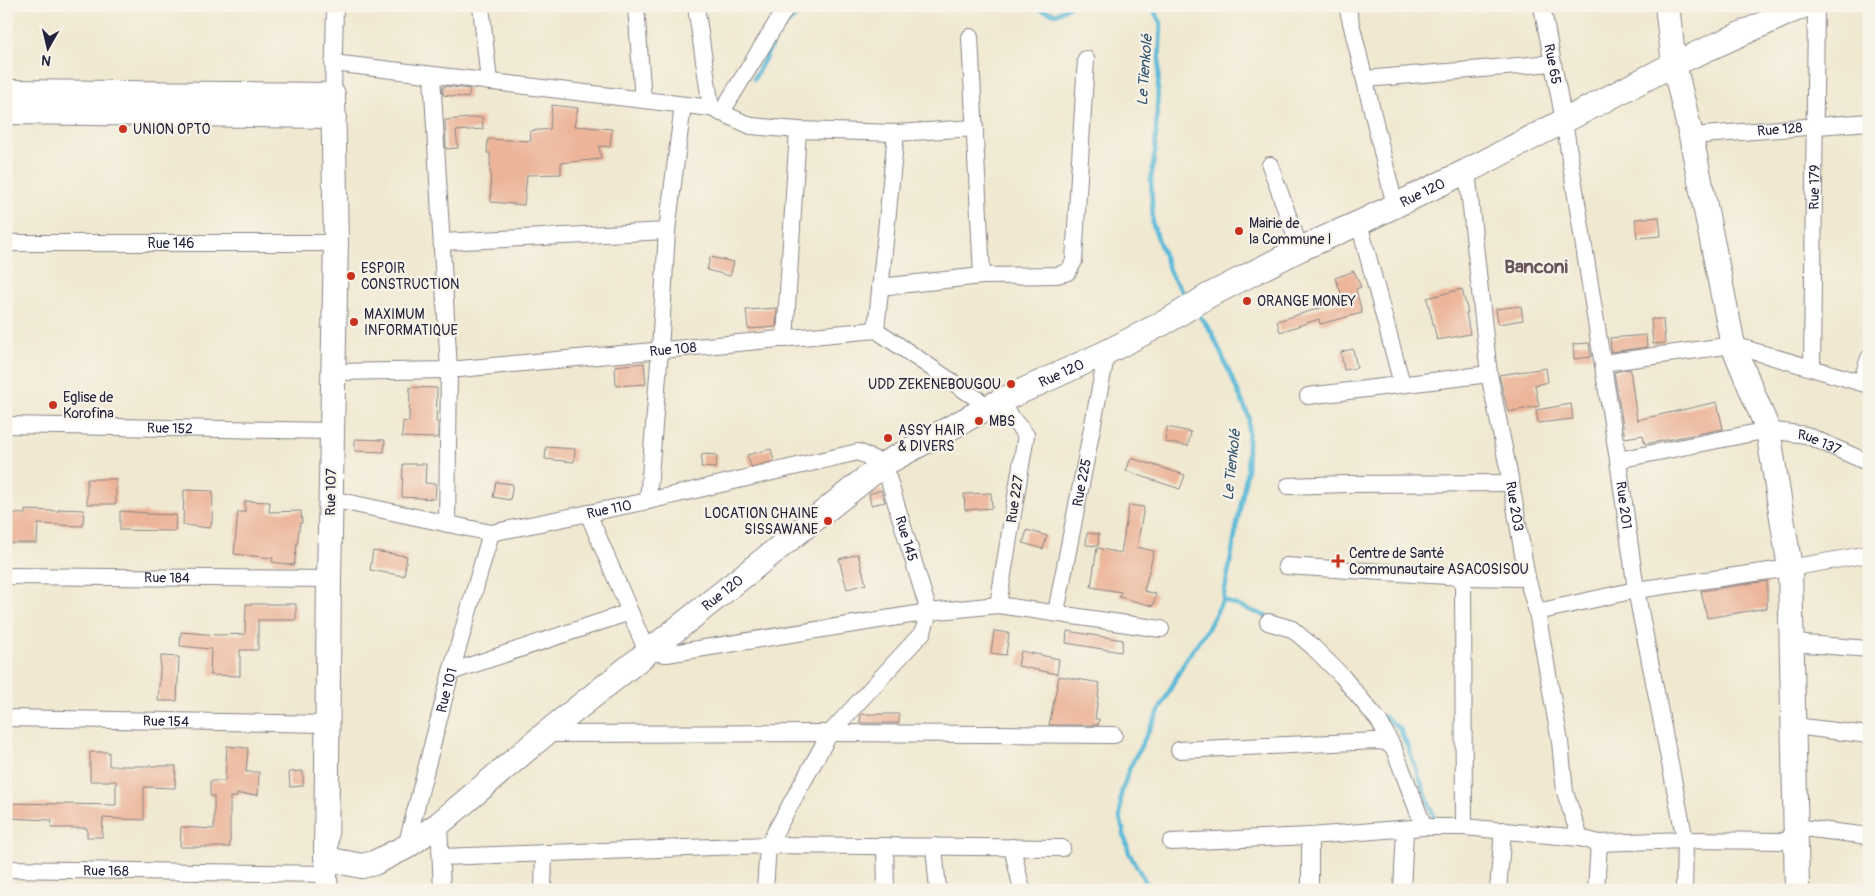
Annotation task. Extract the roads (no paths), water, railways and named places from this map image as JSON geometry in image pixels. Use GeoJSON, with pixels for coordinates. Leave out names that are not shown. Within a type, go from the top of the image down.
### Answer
{"type":"FeatureCollection","features":[{"type":"Feature","properties":{"kind":"main road"},"geometry":{"type":"LineString","coordinates":[[1667,6],[1674,64],[1691,136],[1733,345],[1768,430],[1790,568],[1797,890]]}},
{"type":"Feature","properties":{"kind":"main road","name":"Rue 120"},"geometry":{"type":"LineString","coordinates":[[327,874],[374,863],[398,851],[439,824],[545,734],[884,464],[994,404],[1107,352],[1169,320],[1208,296],[1300,249],[1467,171],[1674,64],[1803,6]]}},
{"type":"Feature","properties":{"kind":"main road"},"geometry":{"type":"LineString","coordinates":[[6,92],[333,106]]}},
{"type":"Feature","properties":{"kind":"main road"},"geometry":{"type":"LineString","coordinates":[[6,112],[333,106]]}},
{"type":"Feature","properties":{"kind":"main road","name":"Rue 107"},"geometry":{"type":"LineString","coordinates":[[327,874],[330,499],[336,243],[333,106]]}},
{"type":"Feature","properties":{"kind":"street"},"geometry":{"type":"LineString","coordinates":[[333,106],[332,63],[335,6]]}},
{"type":"Feature","properties":{"kind":"street"},"geometry":{"type":"LineString","coordinates":[[481,6],[489,82]]}},
{"type":"Feature","properties":{"kind":"street"},"geometry":{"type":"LineString","coordinates":[[636,6],[643,100]]}},
{"type":"Feature","properties":{"kind":"street"},"geometry":{"type":"LineString","coordinates":[[696,6],[716,110]]}},
{"type":"Feature","properties":{"kind":"street"},"geometry":{"type":"LineString","coordinates":[[716,110],[787,6]]}},
{"type":"Feature","properties":{"kind":"street"},"geometry":{"type":"LineString","coordinates":[[1347,6],[1395,206]]}},
{"type":"Feature","properties":{"kind":"street","name":"Rue 65"},"geometry":{"type":"LineString","coordinates":[[1542,6],[1564,121]]}},
{"type":"Feature","properties":{"kind":"street","name":"Rue 179"},"geometry":{"type":"LineString","coordinates":[[1812,368],[1816,6]]}},
{"type":"Feature","properties":{"kind":"street"},"geometry":{"type":"LineString","coordinates":[[970,37],[982,276]]}},
{"type":"Feature","properties":{"kind":"street"},"geometry":{"type":"LineString","coordinates":[[880,287],[982,276],[1057,275],[1068,272],[1074,261],[1086,59]]}},
{"type":"Feature","properties":{"kind":"street"},"geometry":{"type":"LineString","coordinates":[[332,63],[716,110],[751,126],[798,130],[896,133],[975,128]]}},
{"type":"Feature","properties":{"kind":"street"},"geometry":{"type":"LineString","coordinates":[[1365,79],[1552,63]]}},
{"type":"Feature","properties":{"kind":"street"},"geometry":{"type":"LineString","coordinates":[[432,75],[450,370],[447,524]]}},
{"type":"Feature","properties":{"kind":"street"},"geometry":{"type":"LineString","coordinates":[[648,501],[667,231],[682,105]]}},
{"type":"Feature","properties":{"kind":"street","name":"Rue 201"},"geometry":{"type":"LineString","coordinates":[[1564,121],[1618,460],[1636,590],[1686,840],[1684,890]]}},
{"type":"Feature","properties":{"kind":"street","name":"Rue 128"},"geometry":{"type":"LineString","coordinates":[[1691,136],[1869,122]]}},
{"type":"Feature","properties":{"kind":"street"},"geometry":{"type":"LineString","coordinates":[[784,339],[798,130]]}},
{"type":"Feature","properties":{"kind":"street"},"geometry":{"type":"LineString","coordinates":[[896,133],[876,330],[994,404]]}},
{"type":"Feature","properties":{"kind":"street"},"geometry":{"type":"LineString","coordinates":[[1270,165],[1300,249]]}},
{"type":"Feature","properties":{"kind":"street","name":"Rue 203"},"geometry":{"type":"LineString","coordinates":[[1467,171],[1489,374],[1511,483],[1527,578],[1537,612],[1560,742],[1565,792],[1580,838]]}},
{"type":"Feature","properties":{"kind":"street"},"geometry":{"type":"LineString","coordinates":[[1359,223],[1402,384]]}},
{"type":"Feature","properties":{"kind":"street"},"geometry":{"type":"LineString","coordinates":[[442,242],[667,231]]}},
{"type":"Feature","properties":{"kind":"street","name":"Rue 146"},"geometry":{"type":"LineString","coordinates":[[6,243],[336,243]]}},
{"type":"Feature","properties":{"kind":"street","name":"Rue 108"},"geometry":{"type":"LineString","coordinates":[[333,372],[450,370],[876,330]]}},
{"type":"Feature","properties":{"kind":"street"},"geometry":{"type":"LineString","coordinates":[[1603,363],[1733,345],[1865,383],[1869,358]]}},
{"type":"Feature","properties":{"kind":"street","name":"Rue 225"},"geometry":{"type":"LineString","coordinates":[[1056,612],[1107,352]]}},
{"type":"Feature","properties":{"kind":"street"},"geometry":{"type":"LineString","coordinates":[[1308,396],[1489,374]]}},
{"type":"Feature","properties":{"kind":"street","name":"Rue 227"},"geometry":{"type":"LineString","coordinates":[[994,404],[1026,435],[998,605]]}},
{"type":"Feature","properties":{"kind":"street","name":"Rue 152"},"geometry":{"type":"LineString","coordinates":[[6,425],[332,432]]}},
{"type":"Feature","properties":{"kind":"street","name":"Rue 137"},"geometry":{"type":"LineString","coordinates":[[1618,460],[1768,430],[1806,435],[1869,462]]}},
{"type":"Feature","properties":{"kind":"street","name":"Rue 110"},"geometry":{"type":"LineString","coordinates":[[330,499],[491,533],[648,501],[858,452],[884,464]]}},
{"type":"Feature","properties":{"kind":"street","name":"Rue 145"},"geometry":{"type":"LineString","coordinates":[[884,464],[929,612]]}},
{"type":"Feature","properties":{"kind":"street"},"geometry":{"type":"LineString","coordinates":[[1288,486],[1511,483]]}},
{"type":"Feature","properties":{"kind":"street"},"geometry":{"type":"LineString","coordinates":[[588,513],[647,652],[667,654],[929,612],[998,605],[1056,612],[1161,629]]}},
{"type":"Feature","properties":{"kind":"street","name":"Rue 101"},"geometry":{"type":"LineString","coordinates":[[398,851],[491,533]]}},
{"type":"Feature","properties":{"kind":"street"},"geometry":{"type":"LineString","coordinates":[[1537,612],[1636,590],[1790,568],[1869,554]]}},
{"type":"Feature","properties":{"kind":"street"},"geometry":{"type":"LineString","coordinates":[[1286,566],[1463,578],[1527,578]]}},
{"type":"Feature","properties":{"kind":"street","name":"Rue 184"},"geometry":{"type":"LineString","coordinates":[[6,576],[329,578]]}},
{"type":"Feature","properties":{"kind":"street"},"geometry":{"type":"LineString","coordinates":[[1463,578],[1464,826]]}},
{"type":"Feature","properties":{"kind":"street"},"geometry":{"type":"LineString","coordinates":[[451,672],[630,612]]}},
{"type":"Feature","properties":{"kind":"street"},"geometry":{"type":"LineString","coordinates":[[765,890],[768,845],[830,733],[924,632],[929,612]]}},
{"type":"Feature","properties":{"kind":"street"},"geometry":{"type":"LineString","coordinates":[[1268,622],[1292,630],[1313,647],[1342,676],[1379,720],[1394,749],[1424,827]]}},
{"type":"Feature","properties":{"kind":"street"},"geometry":{"type":"LineString","coordinates":[[1793,643],[1869,649]]}},
{"type":"Feature","properties":{"kind":"street","name":"Rue 154"},"geometry":{"type":"LineString","coordinates":[[6,718],[327,724]]}},
{"type":"Feature","properties":{"kind":"street"},"geometry":{"type":"LineString","coordinates":[[1794,726],[1869,735]]}},
{"type":"Feature","properties":{"kind":"street"},"geometry":{"type":"LineString","coordinates":[[545,734],[830,733],[1114,735]]}},
{"type":"Feature","properties":{"kind":"street"},"geometry":{"type":"LineString","coordinates":[[1179,750],[1376,741],[1386,742],[1394,749]]}},
{"type":"Feature","properties":{"kind":"street"},"geometry":{"type":"LineString","coordinates":[[439,824],[442,890]]}},
{"type":"Feature","properties":{"kind":"street"},"geometry":{"type":"LineString","coordinates":[[1171,842],[1310,836],[1424,827],[1464,826],[1580,838],[1599,843],[1796,834],[1869,836]]}},
{"type":"Feature","properties":{"kind":"street"},"geometry":{"type":"LineString","coordinates":[[1402,890],[1405,830]]}},
{"type":"Feature","properties":{"kind":"street"},"geometry":{"type":"LineString","coordinates":[[1498,890],[1503,830]]}},
{"type":"Feature","properties":{"kind":"street"},"geometry":{"type":"LineString","coordinates":[[1310,836],[1310,890]]}},
{"type":"Feature","properties":{"kind":"street"},"geometry":{"type":"LineString","coordinates":[[1596,890],[1599,843]]}},
{"type":"Feature","properties":{"kind":"street"},"geometry":{"type":"LineString","coordinates":[[442,857],[768,845],[1062,848]]}},
{"type":"Feature","properties":{"kind":"street"},"geometry":{"type":"LineString","coordinates":[[885,846],[886,890]]}},
{"type":"Feature","properties":{"kind":"street"},"geometry":{"type":"LineString","coordinates":[[934,846],[938,890]]}},
{"type":"Feature","properties":{"kind":"street"},"geometry":{"type":"LineString","coordinates":[[1012,847],[1022,890]]}},
{"type":"Feature","properties":{"kind":"street"},"geometry":{"type":"LineString","coordinates":[[543,890],[544,853]]}},
{"type":"Feature","properties":{"kind":"street","name":"Rue 168"},"geometry":{"type":"LineString","coordinates":[[6,869],[327,874]]}},
{"type":"Feature","properties":{"kind":"waterway"},"geometry":{"type":"LineString","coordinates":[[781,29],[809,6]]}},
{"type":"Feature","properties":{"kind":"waterway","name":"Le Tienkolé"},"geometry":{"type":"LineString","coordinates":[[1029,6],[1056,14],[1070,6]]}},
{"type":"Feature","properties":{"kind":"waterway","name":"Le Tienkolé"},"geometry":{"type":"LineString","coordinates":[[1151,6],[1161,23],[1155,152],[1151,179],[1153,225],[1171,275],[1189,301]]}},
{"type":"Feature","properties":{"kind":"waterway"},"geometry":{"type":"LineString","coordinates":[[754,79],[771,47]]}},
{"type":"Feature","properties":{"kind":"waterway","name":"Le Tienkolé"},"geometry":{"type":"LineString","coordinates":[[1150,890],[1129,853],[1120,818],[1121,794],[1130,767],[1185,661],[1208,628],[1223,600],[1247,471],[1249,417],[1212,333],[1196,311]]}},
{"type":"Feature","properties":{"kind":"waterway"},"geometry":{"type":"LineString","coordinates":[[1223,600],[1268,617]]}},
{"type":"Feature","properties":{"kind":"waterway"},"geometry":{"type":"LineString","coordinates":[[1385,717],[1400,729],[1434,817]]}},
{"type":"Feature","properties":{"kind":"place","name":"UNION OPTO"},"geometry":{"type":"Point","coordinates":[123,129]}},
{"type":"Feature","properties":{"kind":"place","name":"Mairie de la Commune I"},"geometry":{"type":"Point","coordinates":[1239,231]}},
{"type":"Feature","properties":{"kind":"place","name":"ESPOIR CONSTRUCTION"},"geometry":{"type":"Point","coordinates":[351,276]}},
{"type":"Feature","properties":{"kind":"place","name":"ORANGE MONEY"},"geometry":{"type":"Point","coordinates":[1247,301]}},
{"type":"Feature","properties":{"kind":"place","name":"MAXIMUM INFORMATIQUE"},"geometry":{"type":"Point","coordinates":[354,322]}},
{"type":"Feature","properties":{"kind":"place","name":"UDD ZEKENEBOUGOU"},"geometry":{"type":"Point","coordinates":[1011,384]}},
{"type":"Feature","properties":{"kind":"place","name":"Eglise de Korofina"},"geometry":{"type":"Point","coordinates":[53,405]}},
{"type":"Feature","properties":{"kind":"place","name":"MBS"},"geometry":{"type":"Point","coordinates":[979,421]}},
{"type":"Feature","properties":{"kind":"place","name":"ASSY HAIR & DIVERS"},"geometry":{"type":"Point","coordinates":[888,438]}},
{"type":"Feature","properties":{"kind":"place","name":"LOCATION CHAINE SISSAWANE"},"geometry":{"type":"Point","coordinates":[828,521]}},
{"type":"Feature","properties":{"kind":"place","name":"Centre de Santé Communautaire ASACOSISOU"},"geometry":{"type":"Point","coordinates":[1338,561]}},
{"type":"Feature","properties":{"kind":"district","name":"Banconi"},"geometry":{"type":"Point","coordinates":[1536,267]}}]}
